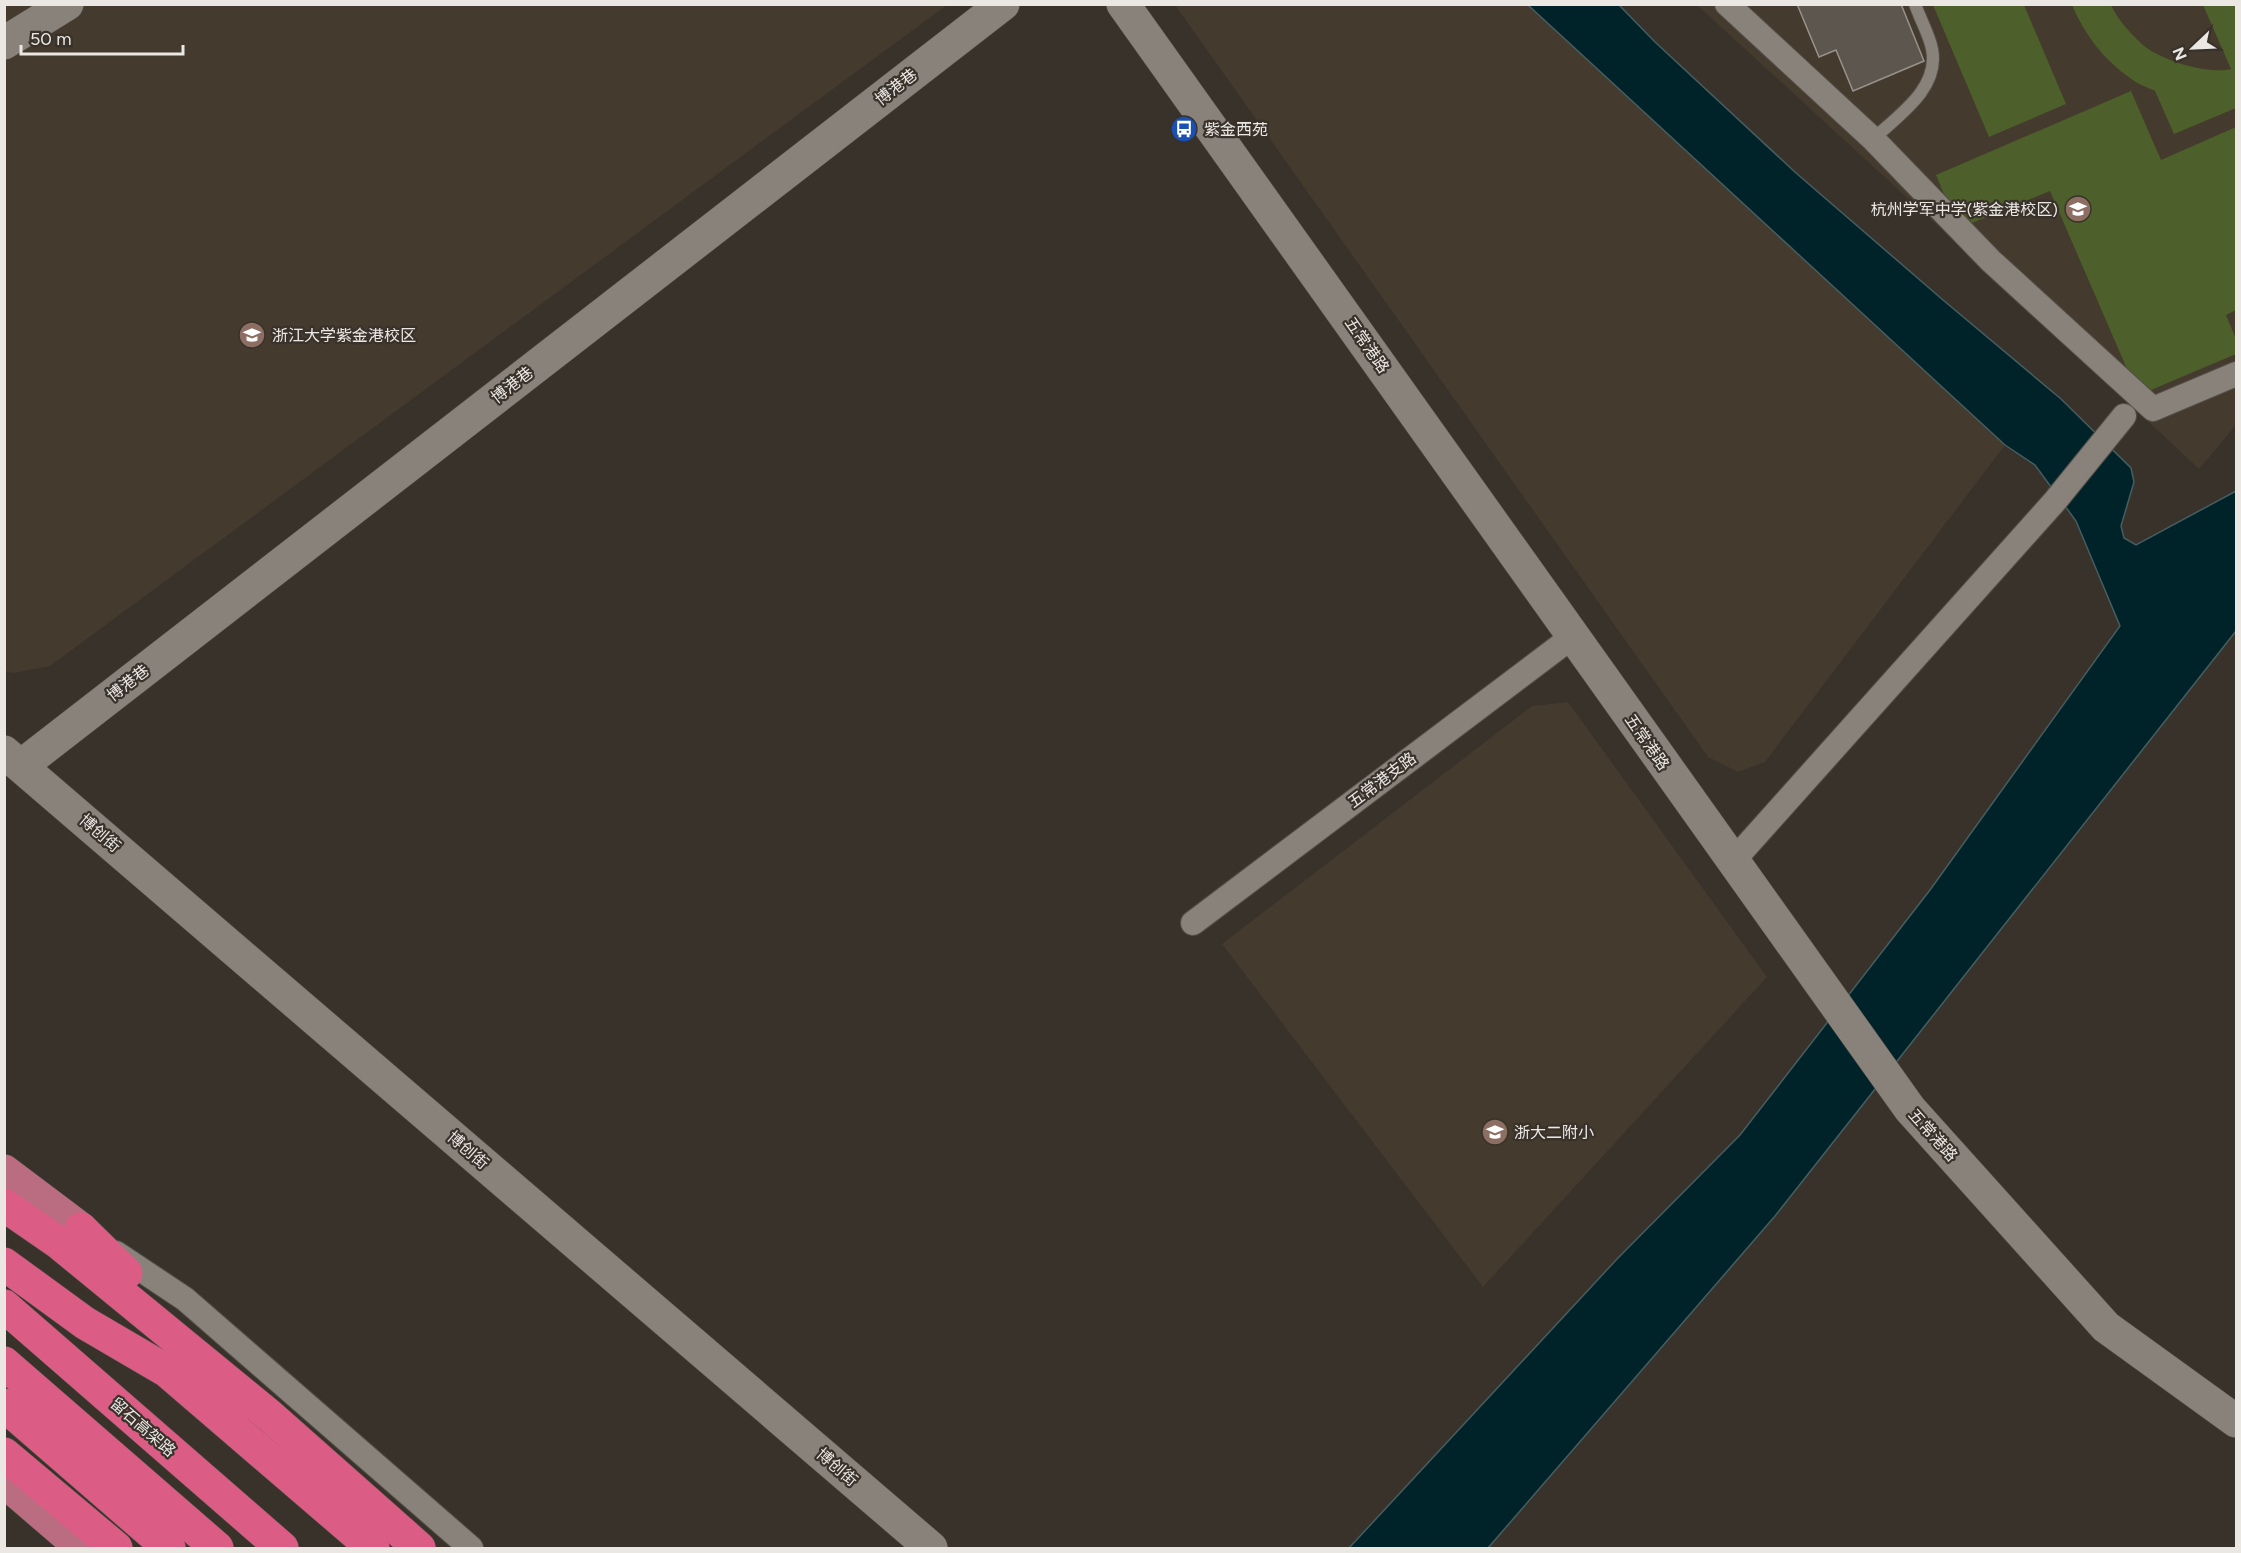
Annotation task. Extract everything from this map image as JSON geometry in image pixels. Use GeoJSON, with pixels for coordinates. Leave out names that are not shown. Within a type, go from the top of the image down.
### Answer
{"type":"FeatureCollection","features":[{"type":"Feature","properties":{"kind":"highway"},"geometry":{"type":"LineString","coordinates":[[4,1205],[59,1243],[270,1416],[419,1548]]}},
{"type":"Feature","properties":{"kind":"highway"},"geometry":{"type":"LineString","coordinates":[[81,1229],[270,1416]]}},
{"type":"Feature","properties":{"kind":"highway"},"geometry":{"type":"LineString","coordinates":[[4,1264],[85,1323],[167,1371],[373,1548]]}},
{"type":"Feature","properties":{"kind":"highway","name":"留石高架路"},"geometry":{"type":"LineString","coordinates":[[4,1306],[282,1548]]}},
{"type":"Feature","properties":{"kind":"highway"},"geometry":{"type":"LineString","coordinates":[[4,1363],[217,1548]]}},
{"type":"Feature","properties":{"kind":"highway"},"geometry":{"type":"LineString","coordinates":[[4,1405],[169,1548]]}},
{"type":"Feature","properties":{"kind":"highway"},"geometry":{"type":"LineString","coordinates":[[4,1454],[116,1548]]}},
{"type":"Feature","properties":{"kind":"main road"},"geometry":{"type":"LineString","coordinates":[[4,1171],[81,1229]]}},
{"type":"Feature","properties":{"kind":"main road"},"geometry":{"type":"LineString","coordinates":[[4,1481],[82,1548]]}},
{"type":"Feature","properties":{"kind":"street"},"geometry":{"type":"LineString","coordinates":[[4,43],[67,4]]}},
{"type":"Feature","properties":{"kind":"street","name":"博港巷"},"geometry":{"type":"LineString","coordinates":[[13,759],[1004,4]]}},
{"type":"Feature","properties":{"kind":"street","name":"五常港路"},"geometry":{"type":"LineString","coordinates":[[1123,4],[1910,1109],[2106,1327],[2236,1421]]}},
{"type":"Feature","properties":{"kind":"street"},"geometry":{"type":"LineString","coordinates":[[1727,4],[1874,139],[1991,261],[2153,409],[2236,374]]}},
{"type":"Feature","properties":{"kind":"street"},"geometry":{"type":"LineString","coordinates":[[1732,861],[2055,501],[2124,416]]}},
{"type":"Feature","properties":{"kind":"street","name":"五常港支路"},"geometry":{"type":"LineString","coordinates":[[1192,923],[1572,637]]}},
{"type":"Feature","properties":{"kind":"street","name":"博创街"},"geometry":{"type":"LineString","coordinates":[[13,759],[931,1548]]}},
{"type":"Feature","properties":{"kind":"street"},"geometry":{"type":"LineString","coordinates":[[81,1229],[185,1299],[471,1548]]}},
{"type":"Feature","properties":{"kind":"lane"},"geometry":{"type":"LineString","coordinates":[[1874,139],[1926,88],[1934,67],[1932,47],[1915,4]]}},
{"type":"Feature","properties":{"kind":"shaded area","name":"浙江大学紫金港校区"},"geometry":{"type":"Polygon","coordinates":[[[4,5],[947,5],[50,666],[14,673],[4,671],[4,5]]]}},
{"type":"Feature","properties":{"kind":"shaded area"},"geometry":{"type":"Polygon","coordinates":[[[1175,5],[1528,5],[2005,445],[1765,762],[1738,772],[1708,757],[1175,5]]]}},
{"type":"Feature","properties":{"kind":"shaded area","name":"杭州学军中学(紫金港校区)"},"geometry":{"type":"Polygon","coordinates":[[[1697,5],[2236,5],[2236,425],[2199,469],[2001,284],[1697,5]]]}},
{"type":"Feature","properties":{"kind":"shaded area","name":"浙大二附小"},"geometry":{"type":"Polygon","coordinates":[[[1568,702],[1767,977],[1483,1287],[1222,944],[1532,706],[1568,702]]]}},
{"type":"Feature","properties":{"kind":"green space"},"geometry":{"type":"Polygon","coordinates":[[[1933,5],[2024,5],[2066,104],[1989,137],[1933,5]]]}},
{"type":"Feature","properties":{"kind":"green space"},"geometry":{"type":"Polygon","coordinates":[[[2072,5],[2111,5],[2129,31],[2151,51],[2185,65],[2222,70],[2231,69],[2203,5],[2236,5],[2236,108],[2174,134],[2155,91],[2133,80],[2103,55],[2082,26],[2072,5]]]}},
{"type":"Feature","properties":{"kind":"green space"},"geometry":{"type":"Polygon","coordinates":[[[2131,91],[2161,160],[2236,127],[2236,310],[2226,315],[2236,339],[2236,354],[2151,390],[2127,369],[2050,191],[1972,223],[1948,204],[1936,175],[2131,91]]]}},
{"type":"Feature","properties":{"kind":"water"},"geometry":{"type":"Polygon","coordinates":[[[1528,5],[1619,5],[1655,42],[1796,173],[2061,399],[2131,468],[2134,482],[2121,526],[2124,538],[2136,545],[2236,491],[2236,631],[1775,1216],[1488,1548],[1349,1548],[1617,1259],[1740,1135],[1930,890],[2120,626],[2076,521],[2035,465],[2005,445],[1528,5]]]}},
{"type":"Feature","properties":{"kind":"building"},"geometry":{"type":"Polygon","coordinates":[[[1797,4],[1901,4],[1924,61],[1853,91],[1836,50],[1819,57],[1797,4]]]}},
{"type":"Feature","properties":{"kind":"place","name":"紫金西苑"},"geometry":{"type":"Point","coordinates":[1184,129]}},
{"type":"Feature","properties":{"kind":"place","name":"杭州学军中学(紫金港校区)"},"geometry":{"type":"Point","coordinates":[2078,209]}},
{"type":"Feature","properties":{"kind":"place","name":"浙江大学紫金港校区"},"geometry":{"type":"Point","coordinates":[252,335]}},
{"type":"Feature","properties":{"kind":"place","name":"浙大二附小"},"geometry":{"type":"Point","coordinates":[1495,1132]}}]}
